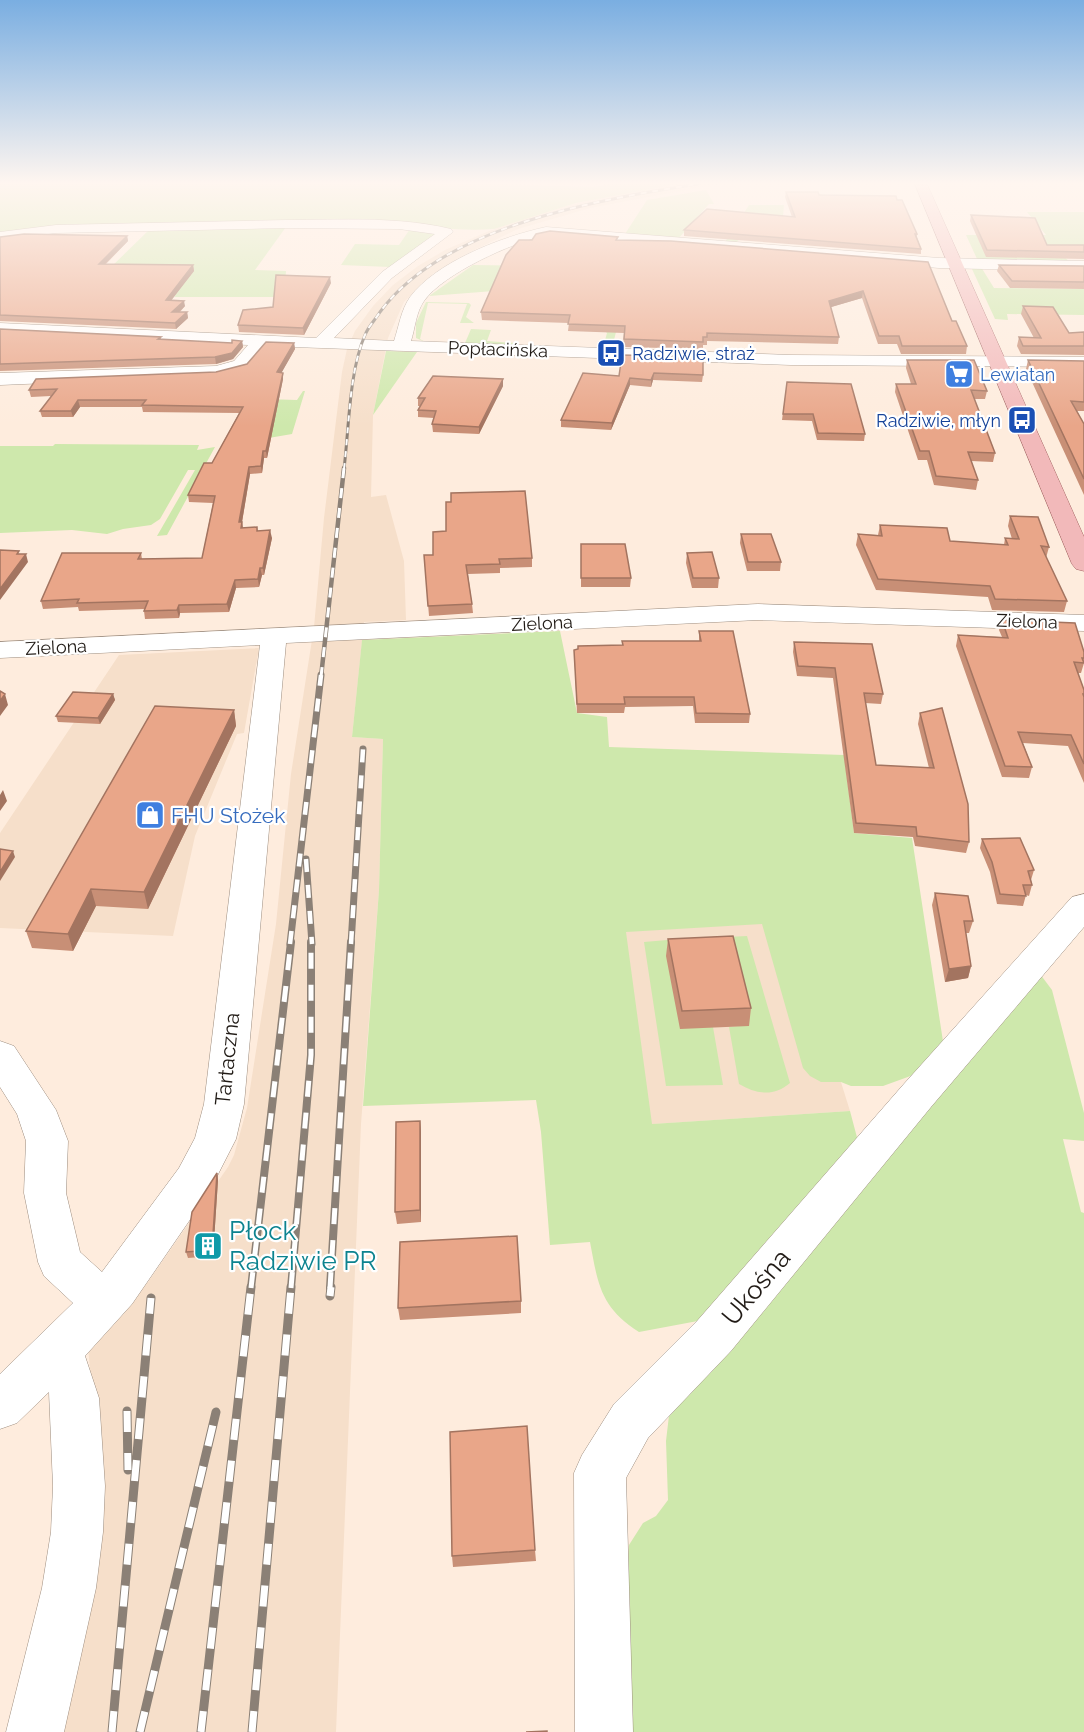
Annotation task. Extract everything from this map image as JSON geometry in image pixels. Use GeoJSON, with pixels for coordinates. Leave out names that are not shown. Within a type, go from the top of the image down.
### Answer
{"type":"FeatureCollection","features":[{"type":"Feature","properties":{"kind":"main road"},"geometry":{"type":"LineString","coordinates":[[956,265],[996,360],[1074,516],[1084,564]]}},
{"type":"Feature","properties":{"kind":"street"},"geometry":{"type":"LineString","coordinates":[[320,342],[387,275],[401,265]]}},
{"type":"Feature","properties":{"kind":"street"},"geometry":{"type":"LineString","coordinates":[[400,346],[414,303],[425,290],[464,265]]}},
{"type":"Feature","properties":{"kind":"street"},"geometry":{"type":"LineString","coordinates":[[1009,265],[1084,266]]}},
{"type":"Feature","properties":{"kind":"street","name":"Popłacińska"},"geometry":{"type":"LineString","coordinates":[[0,328],[400,346],[801,360],[1084,362]]}},
{"type":"Feature","properties":{"kind":"street"},"geometry":{"type":"LineString","coordinates":[[0,379],[216,371],[243,365],[262,340]]}},
{"type":"Feature","properties":{"kind":"street","name":"Zielona"},"geometry":{"type":"LineString","coordinates":[[0,650],[758,612],[1084,623]]}},
{"type":"Feature","properties":{"kind":"street","name":"Tartaczna"},"geometry":{"type":"LineString","coordinates":[[0,1406],[55,1355],[116,1290],[194,1180],[215,1139],[224,1104],[274,636]]}},
{"type":"Feature","properties":{"kind":"street","name":"Ukośna"},"geometry":{"type":"LineString","coordinates":[[604,1732],[600,1473],[632,1421],[714,1336],[917,1096],[1084,905]]}},
{"type":"Feature","properties":{"kind":"street"},"geometry":{"type":"LineString","coordinates":[[0,1056],[36,1110],[47,1141],[45,1193],[60,1262],[104,1303]]}},
{"type":"Feature","properties":{"kind":"street"},"geometry":{"type":"LineString","coordinates":[[35,1732],[69,1588],[77,1532],[79,1486],[75,1398],[67,1368],[55,1355]]}},
{"type":"Feature","properties":{"kind":"shaded area"},"geometry":{"type":"Polygon","coordinates":[[[448,265],[433,274],[404,302],[388,338],[373,415],[371,497],[386,495],[404,561],[406,620],[364,622],[352,737],[383,739],[379,890],[361,1124],[336,1732],[61,1732],[97,1452],[88,1346],[148,1282],[234,1155],[247,1108],[276,924],[291,774],[314,627],[324,518],[342,372],[347,349],[355,331],[373,306],[393,285],[418,266],[448,265]]]}},
{"type":"Feature","properties":{"kind":"shaded area"},"geometry":{"type":"Polygon","coordinates":[[[259,648],[244,733],[237,734],[195,836],[173,936],[0,928],[0,833],[119,655],[259,648]]]}},
{"type":"Feature","properties":{"kind":"shaded area"},"geometry":{"type":"Polygon","coordinates":[[[783,896],[850,1111],[623,1126],[588,904],[783,896]]]}},
{"type":"Feature","properties":{"kind":"green space"},"geometry":{"type":"Polygon","coordinates":[[[113,265],[259,265],[255,270],[286,271],[284,297],[174,297],[194,270],[109,269],[113,265]]]}},
{"type":"Feature","properties":{"kind":"green space"},"geometry":{"type":"Polygon","coordinates":[[[341,265],[393,265],[390,267],[341,265]]]}},
{"type":"Feature","properties":{"kind":"green space"},"geometry":{"type":"Polygon","coordinates":[[[473,265],[537,266],[618,324],[612,348],[603,348],[607,333],[599,324],[494,291],[429,296],[473,265]]]}},
{"type":"Feature","properties":{"kind":"green space"},"geometry":{"type":"Polygon","coordinates":[[[981,267],[994,288],[1084,289],[1084,315],[1007,314],[1008,320],[995,319],[972,269],[981,267]]]}},
{"type":"Feature","properties":{"kind":"green space"},"geometry":{"type":"Polygon","coordinates":[[[426,302],[469,303],[471,305],[466,317],[474,323],[460,323],[467,304],[428,303],[420,339],[425,342],[416,338],[416,323],[426,302]]]}},
{"type":"Feature","properties":{"kind":"green space"},"geometry":{"type":"Polygon","coordinates":[[[471,329],[491,330],[487,341],[515,343],[511,345],[465,343],[471,329]]]}},
{"type":"Feature","properties":{"kind":"green space"},"geometry":{"type":"Polygon","coordinates":[[[386,351],[417,352],[373,415],[386,351]]]}},
{"type":"Feature","properties":{"kind":"green space"},"geometry":{"type":"Polygon","coordinates":[[[305,391],[292,434],[239,443],[265,399],[297,400],[305,391]]]}},
{"type":"Feature","properties":{"kind":"green space"},"geometry":{"type":"Polygon","coordinates":[[[55,444],[199,445],[197,450],[215,447],[167,535],[157,536],[195,470],[188,470],[160,519],[151,525],[107,534],[72,530],[0,533],[0,446],[53,446],[55,444]]]}},
{"type":"Feature","properties":{"kind":"green space"},"geometry":{"type":"Polygon","coordinates":[[[560,631],[577,713],[607,717],[609,747],[844,755],[854,833],[912,838],[944,1048],[916,1074],[883,1086],[851,1086],[841,1082],[821,1082],[810,1076],[803,1068],[762,924],[626,932],[652,1124],[850,1111],[859,1145],[703,1320],[639,1332],[626,1323],[608,1304],[599,1282],[590,1242],[550,1245],[541,1132],[536,1100],[363,1106],[379,890],[383,739],[352,737],[362,640],[560,631]]]}},
{"type":"Feature","properties":{"kind":"green space"},"geometry":{"type":"Polygon","coordinates":[[[747,936],[790,1083],[771,1092],[758,1092],[739,1084],[729,1027],[749,1025],[687,939],[747,936]]]}},
{"type":"Feature","properties":{"kind":"green space"},"geometry":{"type":"Polygon","coordinates":[[[679,939],[680,1028],[713,1027],[723,1085],[666,1086],[644,942],[679,939]]]}},
{"type":"Feature","properties":{"kind":"green space"},"geometry":{"type":"Polygon","coordinates":[[[1037,970],[1052,990],[1084,1113],[1084,1141],[1063,1139],[1081,1212],[1084,1213],[1084,1732],[622,1732],[624,1619],[629,1545],[643,1523],[656,1516],[668,1500],[666,1441],[670,1407],[1037,970]]]}},
{"type":"Feature","properties":{"kind":"building"},"geometry":{"type":"Polygon","coordinates":[[[0,265],[193,265],[166,300],[184,301],[172,312],[187,312],[175,323],[0,315],[0,265]]]}},
{"type":"Feature","properties":{"kind":"building"},"geometry":{"type":"Polygon","coordinates":[[[502,265],[929,265],[952,321],[956,321],[967,346],[902,346],[899,336],[879,336],[863,291],[829,301],[839,337],[707,333],[707,337],[703,337],[703,342],[624,339],[625,326],[568,324],[570,315],[481,312],[502,265]]]}},
{"type":"Feature","properties":{"kind":"building"},"geometry":{"type":"Polygon","coordinates":[[[999,265],[1084,266],[1084,282],[1012,281],[999,265]]]}},
{"type":"Feature","properties":{"kind":"building"},"geometry":{"type":"Polygon","coordinates":[[[276,275],[330,277],[303,328],[238,325],[243,310],[273,307],[276,275]]]}},
{"type":"Feature","properties":{"kind":"building"},"geometry":{"type":"Polygon","coordinates":[[[1023,306],[1053,307],[1069,333],[1084,332],[1084,346],[1023,346],[1019,337],[1041,338],[1023,306]]]}},
{"type":"Feature","properties":{"kind":"building"},"geometry":{"type":"Polygon","coordinates":[[[0,329],[232,343],[232,340],[242,341],[232,353],[215,357],[0,364],[0,329]]]}},
{"type":"Feature","properties":{"kind":"building"},"geometry":{"type":"Polygon","coordinates":[[[266,342],[294,343],[277,372],[283,373],[266,451],[263,451],[261,466],[249,467],[239,522],[242,522],[241,528],[257,527],[257,531],[270,530],[263,568],[260,568],[258,579],[235,580],[227,604],[179,605],[177,610],[144,611],[148,601],[77,603],[79,599],[41,601],[62,553],[141,553],[138,559],[202,558],[215,496],[188,495],[204,463],[212,463],[243,407],[142,405],[146,400],[78,400],[71,411],[40,411],[57,389],[29,390],[36,379],[216,372],[247,364],[266,342]]]}},
{"type":"Feature","properties":{"kind":"building"},"geometry":{"type":"Polygon","coordinates":[[[622,355],[703,357],[703,375],[654,373],[651,380],[630,378],[612,423],[561,420],[583,373],[619,376],[622,355]]]}},
{"type":"Feature","properties":{"kind":"building"},"geometry":{"type":"Polygon","coordinates":[[[907,360],[974,360],[987,391],[971,390],[995,453],[968,452],[978,480],[936,476],[929,451],[920,451],[896,384],[916,384],[907,360]]]}},
{"type":"Feature","properties":{"kind":"building"},"geometry":{"type":"Polygon","coordinates":[[[1028,360],[1084,361],[1084,402],[1071,401],[1084,424],[1084,479],[1028,360]]]}},
{"type":"Feature","properties":{"kind":"building"},"geometry":{"type":"Polygon","coordinates":[[[433,376],[503,379],[479,427],[432,424],[436,411],[418,410],[425,398],[418,398],[433,376]]]}},
{"type":"Feature","properties":{"kind":"building"},"geometry":{"type":"Polygon","coordinates":[[[787,382],[851,384],[865,434],[818,433],[813,414],[783,414],[787,382]]]}},
{"type":"Feature","properties":{"kind":"building"},"geometry":{"type":"Polygon","coordinates":[[[525,491],[532,558],[499,559],[500,564],[466,565],[472,604],[428,606],[424,555],[433,555],[433,532],[446,531],[446,502],[451,502],[451,493],[525,491]]]}},
{"type":"Feature","properties":{"kind":"building"},"geometry":{"type":"Polygon","coordinates":[[[1010,516],[1038,517],[1049,547],[1041,546],[1067,601],[995,599],[990,586],[878,579],[858,534],[882,536],[880,525],[947,528],[950,541],[1008,545],[1005,538],[1019,539],[1010,516]]]}},
{"type":"Feature","properties":{"kind":"building"},"geometry":{"type":"Polygon","coordinates":[[[741,534],[771,534],[781,562],[748,562],[741,534]]]}},
{"type":"Feature","properties":{"kind":"building"},"geometry":{"type":"Polygon","coordinates":[[[581,544],[625,544],[631,578],[581,578],[581,544]]]}},
{"type":"Feature","properties":{"kind":"building"},"geometry":{"type":"Polygon","coordinates":[[[0,550],[19,551],[17,554],[26,554],[0,589],[0,550]]]}},
{"type":"Feature","properties":{"kind":"building"},"geometry":{"type":"Polygon","coordinates":[[[712,552],[719,578],[693,578],[687,553],[712,552]]]}},
{"type":"Feature","properties":{"kind":"building"},"geometry":{"type":"Polygon","coordinates":[[[1002,620],[1075,623],[1084,652],[1084,658],[1082,658],[1084,663],[1074,662],[1084,690],[1084,764],[1071,735],[1018,732],[1032,767],[1005,766],[958,635],[1008,638],[1002,620]]]}},
{"type":"Feature","properties":{"kind":"building"},"geometry":{"type":"Polygon","coordinates":[[[699,631],[733,631],[750,714],[696,713],[694,697],[624,697],[625,704],[577,704],[574,650],[578,649],[578,646],[623,645],[622,641],[701,641],[699,631]]]}},
{"type":"Feature","properties":{"kind":"building"},"geometry":{"type":"Polygon","coordinates":[[[794,642],[872,644],[883,694],[864,693],[876,765],[934,768],[920,713],[942,708],[968,804],[969,842],[917,836],[916,827],[856,823],[835,668],[798,666],[794,642]]]}},
{"type":"Feature","properties":{"kind":"building"},"geometry":{"type":"Polygon","coordinates":[[[0,691],[5,694],[0,701],[0,691]]]}},
{"type":"Feature","properties":{"kind":"building"},"geometry":{"type":"Polygon","coordinates":[[[73,692],[113,694],[98,718],[56,716],[73,692]]]}},
{"type":"Feature","properties":{"kind":"building","name":"FHU Stożek"},"geometry":{"type":"Polygon","coordinates":[[[155,706],[234,710],[144,892],[91,889],[68,934],[26,931],[155,706]]]}},
{"type":"Feature","properties":{"kind":"building"},"geometry":{"type":"Polygon","coordinates":[[[1020,838],[1034,870],[1028,871],[1032,885],[1023,885],[1026,896],[1000,894],[992,862],[982,839],[1020,838]]]}},
{"type":"Feature","properties":{"kind":"building"},"geometry":{"type":"Polygon","coordinates":[[[0,849],[13,851],[0,872],[0,849]]]}},
{"type":"Feature","properties":{"kind":"building"},"geometry":{"type":"Polygon","coordinates":[[[935,893],[968,896],[973,921],[964,921],[971,966],[949,969],[935,893]]]}},
{"type":"Feature","properties":{"kind":"building"},"geometry":{"type":"Polygon","coordinates":[[[733,936],[751,1008],[682,1011],[668,939],[733,936]]]}},
{"type":"Feature","properties":{"kind":"building"},"geometry":{"type":"Polygon","coordinates":[[[420,1121],[420,1210],[395,1212],[396,1122],[420,1121]]]}},
{"type":"Feature","properties":{"kind":"building"},"geometry":{"type":"Polygon","coordinates":[[[217,1173],[212,1250],[186,1252],[192,1212],[217,1173]]]}},
{"type":"Feature","properties":{"kind":"building"},"geometry":{"type":"Polygon","coordinates":[[[517,1236],[521,1301],[398,1308],[400,1242],[517,1236]]]}},
{"type":"Feature","properties":{"kind":"building"},"geometry":{"type":"Polygon","coordinates":[[[527,1426],[535,1550],[452,1556],[450,1432],[527,1426]]]}},
{"type":"Feature","properties":{"kind":"railway"},"geometry":{"type":"LineString","coordinates":[[344,469],[350,400],[356,366],[366,332],[380,312],[408,282],[432,265]]}},
{"type":"Feature","properties":{"kind":"railway"},"geometry":{"type":"LineString","coordinates":[[321,677],[344,468]]}},
{"type":"Feature","properties":{"kind":"railway"},"geometry":{"type":"LineString","coordinates":[[290,944],[321,675]]}},
{"type":"Feature","properties":{"kind":"railway"},"geometry":{"type":"LineString","coordinates":[[351,944],[363,749]]}},
{"type":"Feature","properties":{"kind":"railway"},"geometry":{"type":"LineString","coordinates":[[306,859],[312,944]]}},
{"type":"Feature","properties":{"kind":"railway"},"geometry":{"type":"LineString","coordinates":[[251,1288],[291,942]]}},
{"type":"Feature","properties":{"kind":"railway"},"geometry":{"type":"LineString","coordinates":[[291,1288],[311,1055],[311,942]]}},
{"type":"Feature","properties":{"kind":"railway"},"geometry":{"type":"LineString","coordinates":[[330,1288],[351,942]]}},
{"type":"Feature","properties":{"kind":"railway"},"geometry":{"type":"LineString","coordinates":[[201,1732],[251,1287]]}},
{"type":"Feature","properties":{"kind":"railway"},"geometry":{"type":"LineString","coordinates":[[252,1732],[291,1287]]}},
{"type":"Feature","properties":{"kind":"railway"},"geometry":{"type":"LineString","coordinates":[[330,1296],[331,1287]]}},
{"type":"Feature","properties":{"kind":"railway"},"geometry":{"type":"LineString","coordinates":[[112,1732],[151,1298]]}},
{"type":"Feature","properties":{"kind":"railway"},"geometry":{"type":"LineString","coordinates":[[127,1411],[128,1470]]}},
{"type":"Feature","properties":{"kind":"railway"},"geometry":{"type":"LineString","coordinates":[[140,1732],[216,1412]]}},
{"type":"Feature","properties":{"kind":"place","name":"Radziwie, straż"},"geometry":{"type":"Point","coordinates":[611,353]}},
{"type":"Feature","properties":{"kind":"place","name":"Lewiatan"},"geometry":{"type":"Point","coordinates":[959,374]}},
{"type":"Feature","properties":{"kind":"place","name":"Radziwie, młyn"},"geometry":{"type":"Point","coordinates":[1022,420]}},
{"type":"Feature","properties":{"kind":"place","name":"FHU Stożek"},"geometry":{"type":"Point","coordinates":[150,815]}},
{"type":"Feature","properties":{"kind":"place","name":"Płock Radziwie PR"},"geometry":{"type":"Point","coordinates":[208,1246]}}]}
